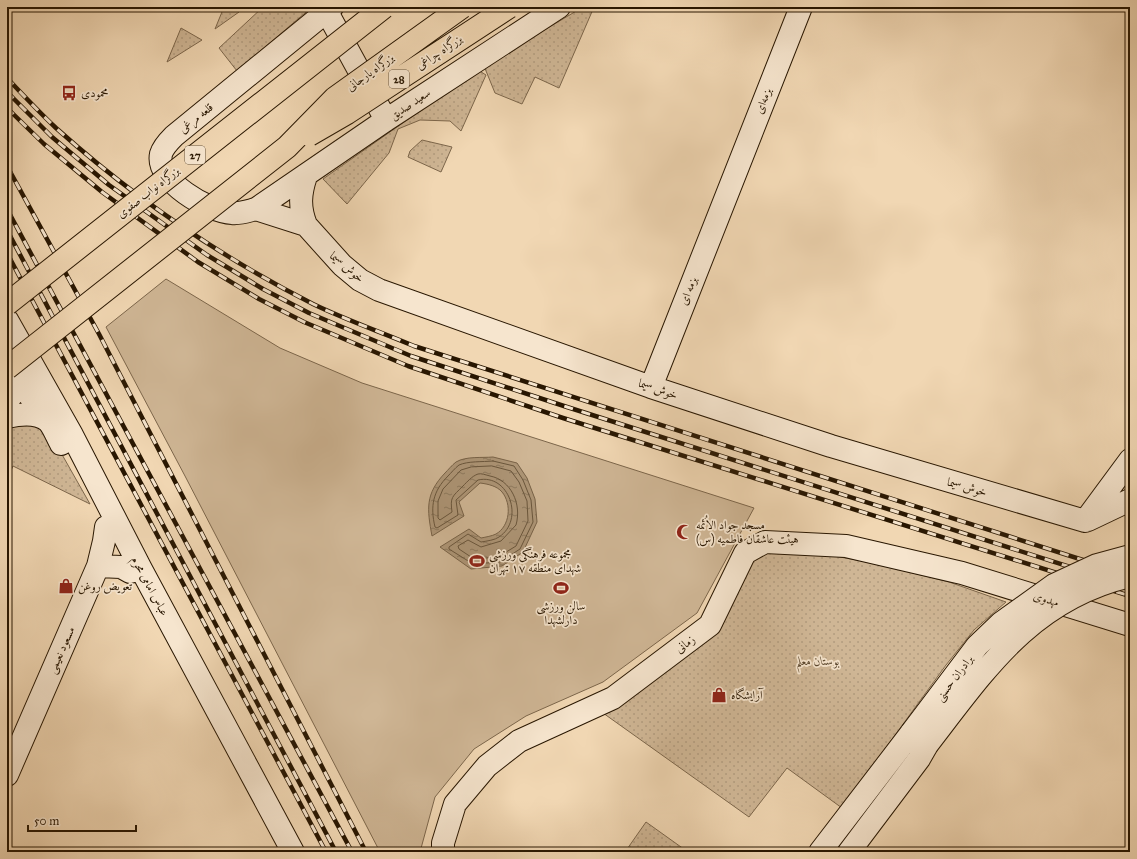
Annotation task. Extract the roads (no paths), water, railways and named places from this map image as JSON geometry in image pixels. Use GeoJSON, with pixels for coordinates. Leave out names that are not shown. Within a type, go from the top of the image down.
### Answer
{"type":"FeatureCollection","features":[{"type":"Feature","properties":{"kind":"highway","name":"بزرگراه نواب صفوی"},"geometry":{"type":"LineString","coordinates":[[7,304],[384,7]]}},
{"type":"Feature","properties":{"kind":"highway","name":"بزرگراه یارجانی"},"geometry":{"type":"LineString","coordinates":[[287,147],[335,98],[462,7]]}},
{"type":"Feature","properties":{"kind":"highway","name":"بزرگراه چراغی"},"geometry":{"type":"LineString","coordinates":[[287,147],[347,114],[510,7]]}},
{"type":"Feature","properties":{"kind":"highway"},"geometry":{"type":"LineString","coordinates":[[20,373],[287,147]]}},
{"type":"Feature","properties":{"kind":"street","name":"سعید صدیق"},"geometry":{"type":"LineString","coordinates":[[256,209],[386,120],[559,7]]}},
{"type":"Feature","properties":{"kind":"street","name":"بزمه‌ای"},"geometry":{"type":"LineString","coordinates":[[726,196],[801,7]]}},
{"type":"Feature","properties":{"kind":"street"},"geometry":{"type":"LineString","coordinates":[[330,9],[386,120]]}},
{"type":"Feature","properties":{"kind":"street","name":"قلعه مرغی"},"geometry":{"type":"LineString","coordinates":[[256,209],[247,212],[232,213],[215,209],[193,199],[166,172],[161,164],[161,154],[165,146],[174,136],[330,9]]}},
{"type":"Feature","properties":{"kind":"street"},"geometry":{"type":"LineString","coordinates":[[306,176],[301,192],[300,211],[306,225]]}},
{"type":"Feature","properties":{"kind":"street","name":"بزمه ای"},"geometry":{"type":"LineString","coordinates":[[651,387],[726,196]]}},
{"type":"Feature","properties":{"kind":"street"},"geometry":{"type":"LineString","coordinates":[[256,209],[306,225]]}},
{"type":"Feature","properties":{"kind":"street","name":"خوش سیما"},"geometry":{"type":"LineString","coordinates":[[306,225],[342,265],[360,280],[379,290],[651,387],[877,460],[1085,521]]}},
{"type":"Feature","properties":{"kind":"street","name":"عباس امامی محرم"},"geometry":{"type":"LineString","coordinates":[[7,320],[20,373],[49,422],[106,526],[135,571]]}},
{"type":"Feature","properties":{"kind":"street"},"geometry":{"type":"LineString","coordinates":[[7,352],[20,373],[7,402]]}},
{"type":"Feature","properties":{"kind":"street","name":"عباس امامی محرم"},"geometry":{"type":"LineString","coordinates":[[20,373],[72,435],[135,571],[235,753],[293,852]]}},
{"type":"Feature","properties":{"kind":"street"},"geometry":{"type":"LineString","coordinates":[[7,417],[25,415],[40,416],[49,422]]}},
{"type":"Feature","properties":{"kind":"street"},"geometry":{"type":"LineString","coordinates":[[1085,521],[1130,460]]}},
{"type":"Feature","properties":{"kind":"street"},"geometry":{"type":"LineString","coordinates":[[1085,521],[1129,500],[1126,493],[1115,480]]}},
{"type":"Feature","properties":{"kind":"street","name":"مسعود نعیمی"},"geometry":{"type":"LineString","coordinates":[[7,775],[98,566],[106,526]]}},
{"type":"Feature","properties":{"kind":"street","name":"زمانی"},"geometry":{"type":"LineString","coordinates":[[443,852],[443,843],[455,804],[487,766],[519,741],[613,698],[710,625],[745,553],[765,542],[846,546],[962,573]]}},
{"type":"Feature","properties":{"kind":"street","name":"برادران حسنی"},"geometry":{"type":"LineString","coordinates":[[849,852],[919,759],[920,738],[977,646],[1001,623],[1034,598],[1060,582],[1097,565],[1130,556]]}},
{"type":"Feature","properties":{"kind":"street"},"geometry":{"type":"LineString","coordinates":[[98,566],[121,567],[135,571]]}},
{"type":"Feature","properties":{"kind":"street","name":"مهدوی"},"geometry":{"type":"LineString","coordinates":[[962,573],[1130,625]]}},
{"type":"Feature","properties":{"kind":"street","name":"برادران حسنی"},"geometry":{"type":"LineString","coordinates":[[820,852],[920,738],[1010,643],[1040,616],[1084,591],[1130,576]]}},
{"type":"Feature","properties":{"kind":"street","name":"عباس امامی محرم"},"geometry":{"type":"LineString","coordinates":[[235,753],[282,852]]}},
{"type":"Feature","properties":{"kind":"water"},"geometry":{"type":"Polygon","coordinates":[[[493,457],[517,463],[527,478],[535,499],[537,522],[523,552],[502,566],[471,569],[440,547],[469,529],[481,538],[496,534],[501,530],[507,520],[508,514],[507,502],[502,492],[498,488],[480,483],[459,502],[464,516],[432,536],[429,518],[429,502],[438,481],[456,462],[469,458],[493,457]]]}},
{"type":"Feature","properties":{"kind":"railway"},"geometry":{"type":"LineString","coordinates":[[7,78],[56,128],[147,202],[212,246],[279,286],[325,310],[414,346],[1130,575]]}},
{"type":"Feature","properties":{"kind":"railway"},"geometry":{"type":"LineString","coordinates":[[7,92],[52,137],[109,185],[207,255],[263,289],[309,313],[411,356],[1130,586]]}},
{"type":"Feature","properties":{"kind":"railway"},"geometry":{"type":"LineString","coordinates":[[7,108],[44,144],[102,192],[198,262],[259,299],[304,322],[408,366],[563,418],[1130,596]]}},
{"type":"Feature","properties":{"kind":"railway"},"geometry":{"type":"LineString","coordinates":[[7,166],[99,334],[366,852]]}},
{"type":"Feature","properties":{"kind":"railway"},"geometry":{"type":"LineString","coordinates":[[7,209],[352,852]]}},
{"type":"Feature","properties":{"kind":"railway"},"geometry":{"type":"LineString","coordinates":[[7,230],[336,852]]}},
{"type":"Feature","properties":{"kind":"railway"},"geometry":{"type":"LineString","coordinates":[[7,253],[326,852]]}},
{"type":"Feature","properties":{"kind":"place","name":"محمودی"},"geometry":{"type":"Point","coordinates":[69,93]}},
{"type":"Feature","properties":{"kind":"place","name":"مسجد جواد الاُئمه هیئت عاشقان فاطمیه (س)"},"geometry":{"type":"Point","coordinates":[684,532]}},
{"type":"Feature","properties":{"kind":"place","name":"مجموعه فرهنگی ورزشی شهدای منطقه ۱۷ تهران"},"geometry":{"type":"Point","coordinates":[477,561]}},
{"type":"Feature","properties":{"kind":"place","name":"تعویض روغن"},"geometry":{"type":"Point","coordinates":[66,586]}},
{"type":"Feature","properties":{"kind":"place","name":"سالن ورزشی دارلشهدا"},"geometry":{"type":"Point","coordinates":[561,588]}},
{"type":"Feature","properties":{"kind":"place","name":"آرایشگاه"},"geometry":{"type":"Point","coordinates":[719,695]}},
{"type":"Feature","properties":{"kind":"park label","name":"بوستان معلم"},"geometry":{"type":"Point","coordinates":[818,661]}}]}
